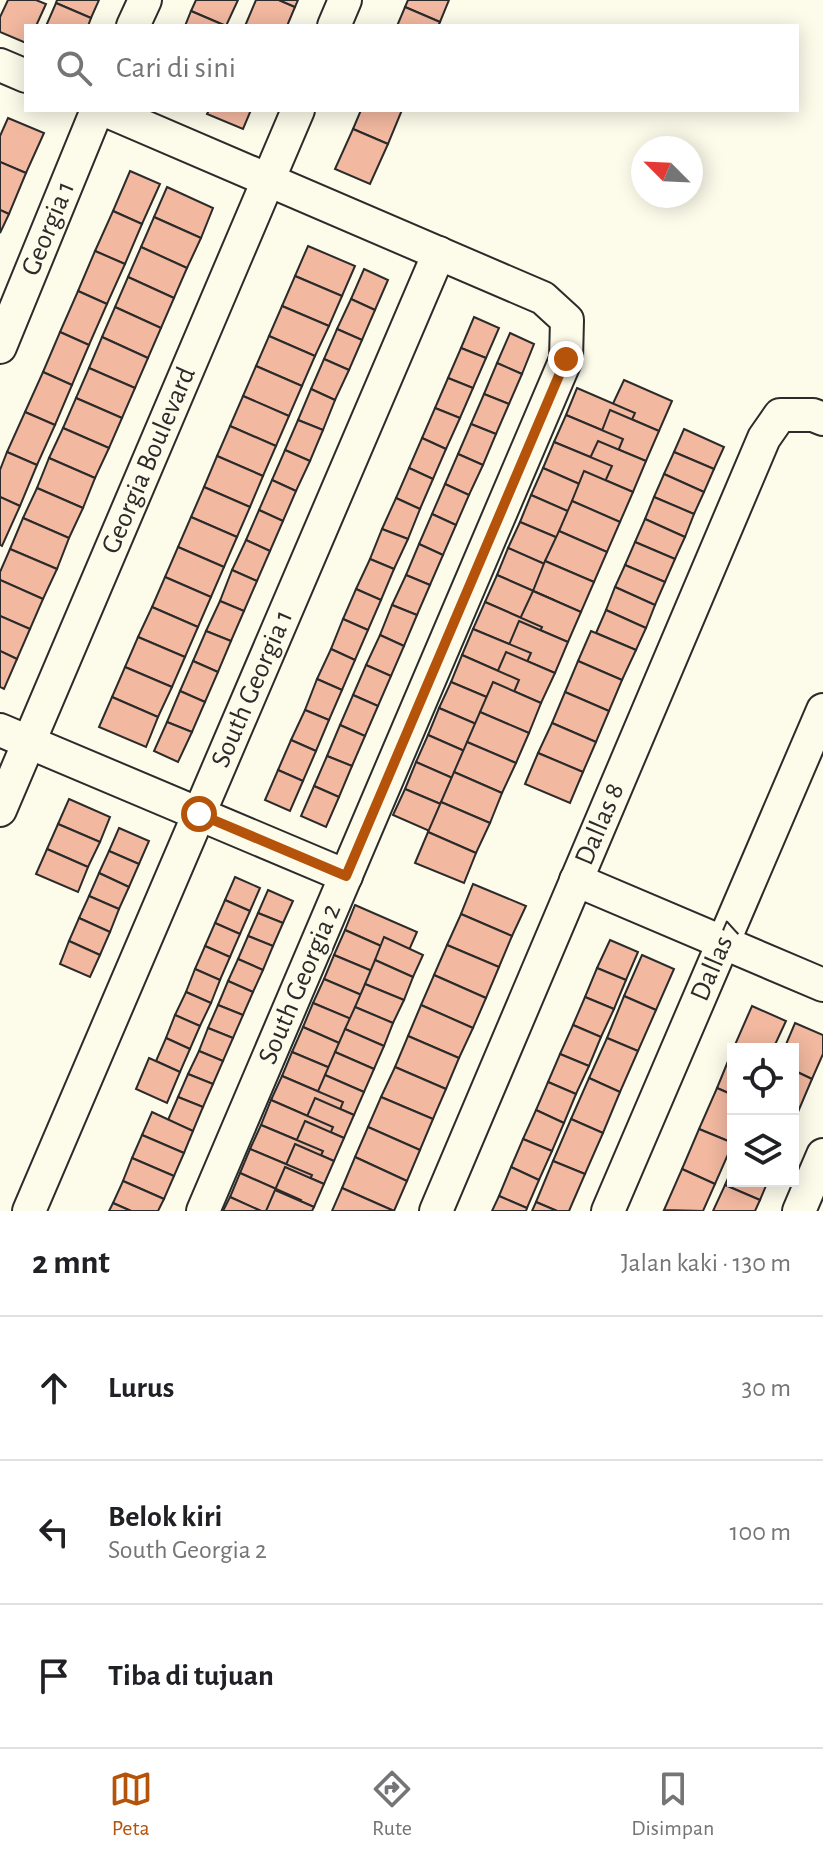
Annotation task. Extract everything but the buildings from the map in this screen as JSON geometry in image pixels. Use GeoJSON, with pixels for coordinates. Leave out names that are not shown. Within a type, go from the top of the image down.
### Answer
{"type":"FeatureCollection","features":[{"type":"Feature","properties":{"kind":"street"},"geometry":{"type":"LineString","coordinates":[[134,24],[145,0]]}},
{"type":"Feature","properties":{"kind":"street"},"geometry":{"type":"LineString","coordinates":[[335,24],[345,0]]}},
{"type":"Feature","properties":{"kind":"street"},"geometry":{"type":"LineString","coordinates":[[0,65],[24,75]]}},
{"type":"Feature","properties":{"kind":"street","name":"Georgia 1"},"geometry":{"type":"LineString","coordinates":[[0,347],[96,112]]}},
{"type":"Feature","properties":{"kind":"street"},"geometry":{"type":"LineString","coordinates":[[110,112],[439,253]]}},
{"type":"Feature","properties":{"kind":"street","name":"Georgia Boulevard"},"geometry":{"type":"LineString","coordinates":[[0,810],[15,736],[297,112]]}},
{"type":"Feature","properties":{"kind":"street","name":"South Georgia 2"},"geometry":{"type":"LineString","coordinates":[[203,1211],[566,359],[567,320],[543,298],[439,253]]}},
{"type":"Feature","properties":{"kind":"street","name":"South Georgia 1"},"geometry":{"type":"LineString","coordinates":[[29,1211],[439,253]]}},
{"type":"Feature","properties":{"kind":"street","name":"Dallas 8"},"geometry":{"type":"LineString","coordinates":[[436,1211],[764,438],[780,415],[813,415],[823,419]]}},
{"type":"Feature","properties":{"kind":"street","name":"Dallas 7"},"geometry":{"type":"LineString","coordinates":[[608,1211],[823,710]]}},
{"type":"Feature","properties":{"kind":"street"},"geometry":{"type":"LineString","coordinates":[[15,736],[346,876]]}},
{"type":"Feature","properties":{"kind":"street"},"geometry":{"type":"LineString","coordinates":[[576,880],[823,985]]}},
{"type":"Feature","properties":{"kind":"street"},"geometry":{"type":"LineString","coordinates":[[799,1211],[823,1155]]}},
{"type":"Feature","properties":{"kind":"route"},"geometry":{"type":"LineString","coordinates":[[199,814],[346,876],[566,359]]}}]}
